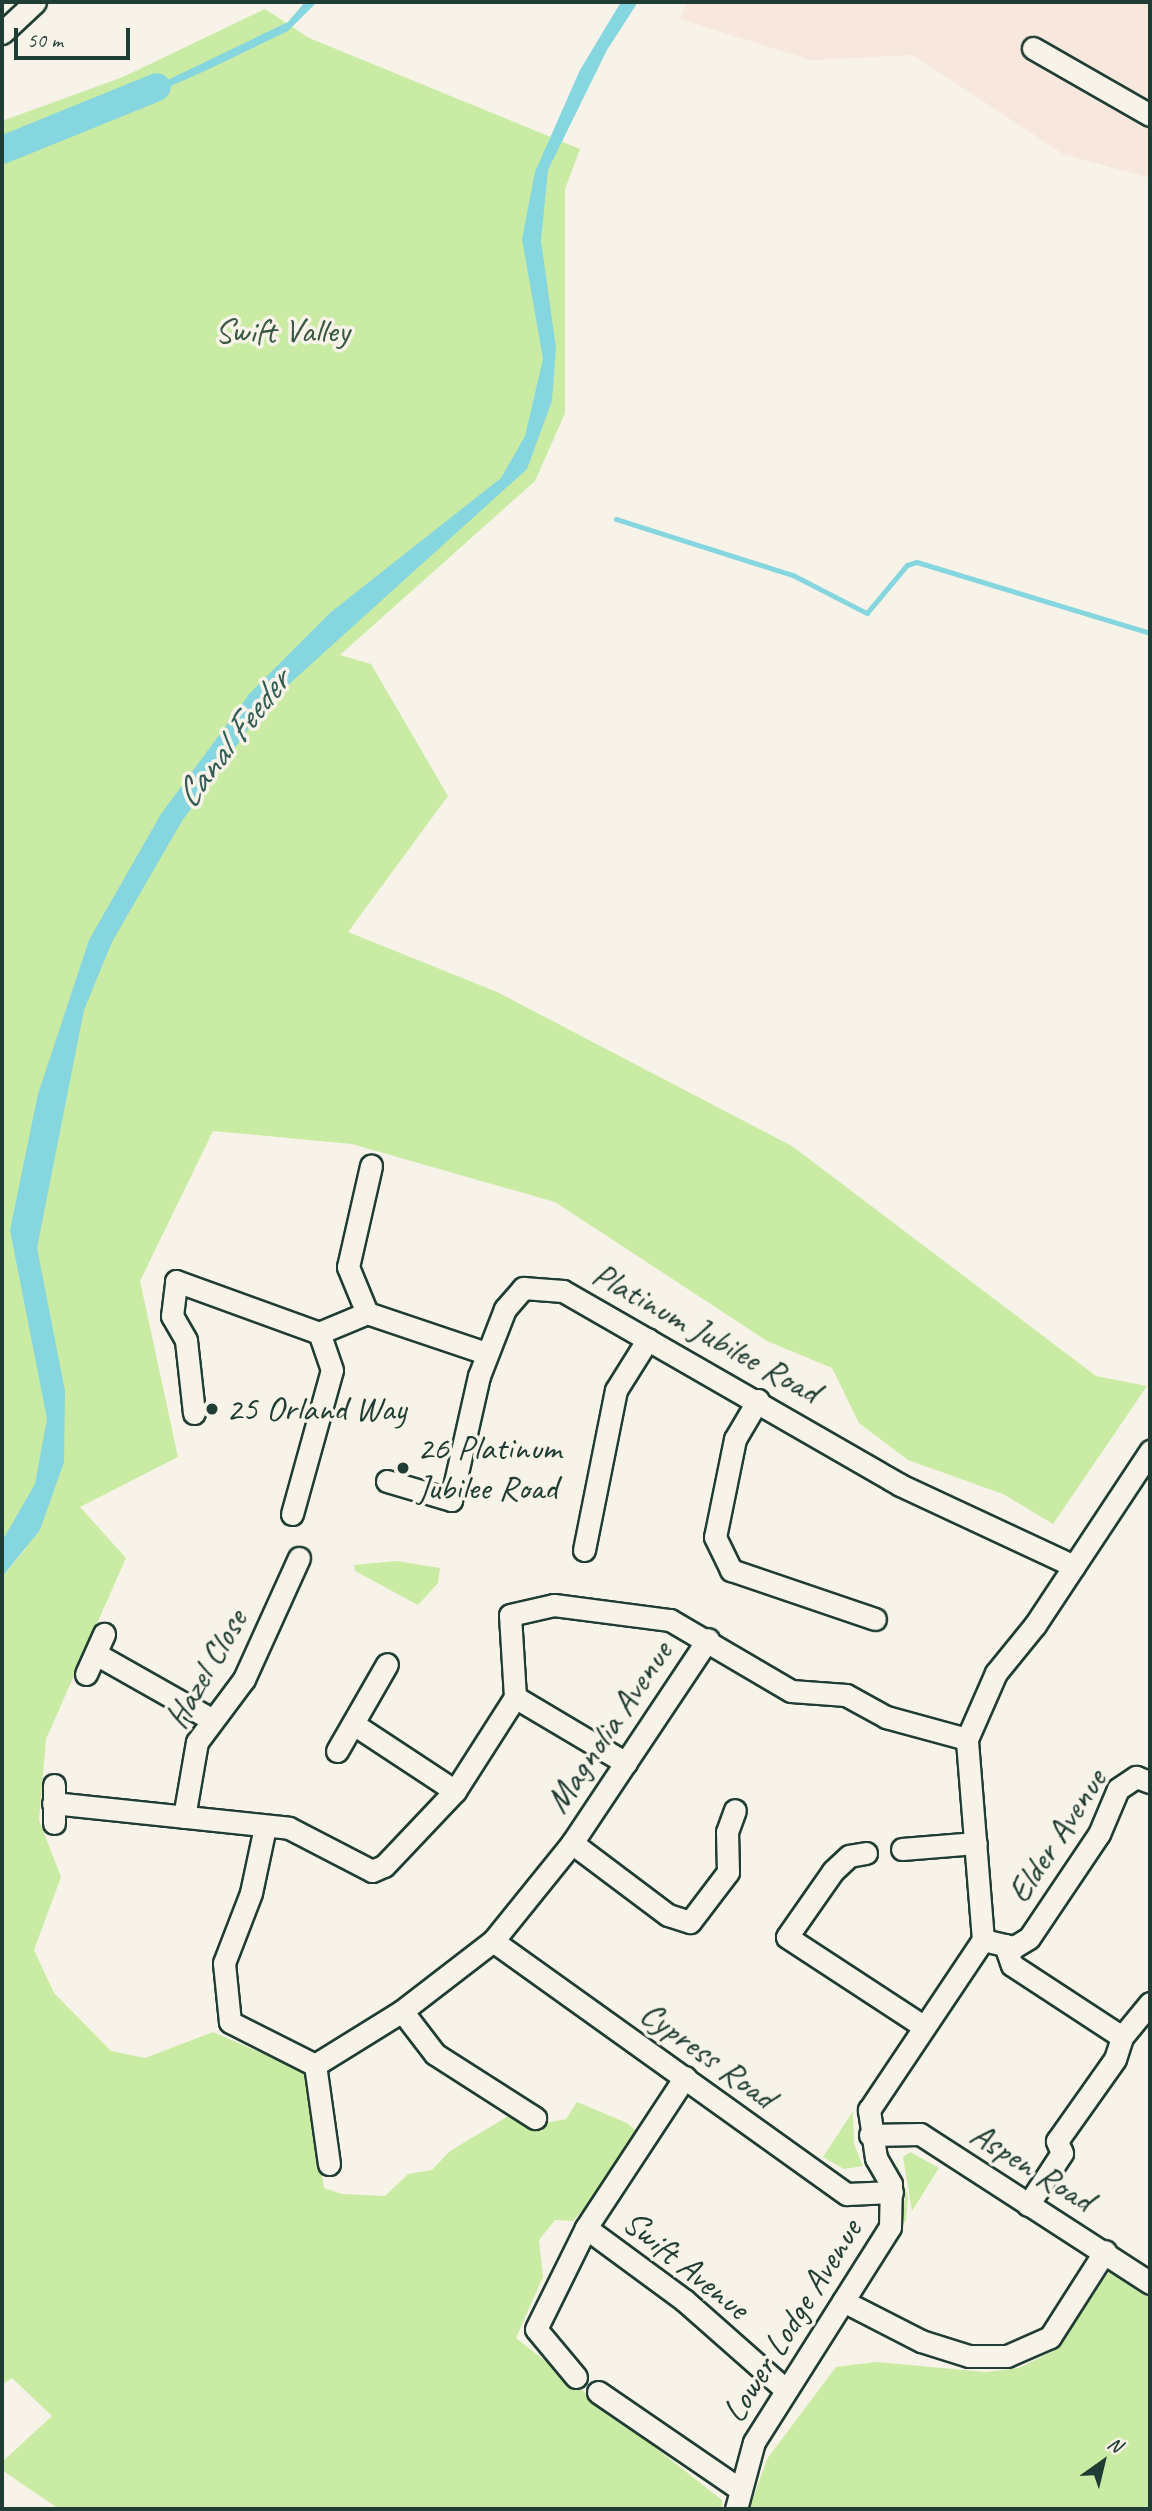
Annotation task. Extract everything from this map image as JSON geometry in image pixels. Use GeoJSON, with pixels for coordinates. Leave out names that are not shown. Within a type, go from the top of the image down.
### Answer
{"type":"FeatureCollection","features":[{"type":"Feature","properties":{"kind":"street"},"geometry":{"type":"LineString","coordinates":[[2,33],[35,2]]}},
{"type":"Feature","properties":{"kind":"street"},"geometry":{"type":"LineString","coordinates":[[1033,48],[1150,115]]}},
{"type":"Feature","properties":{"kind":"street"},"geometry":{"type":"LineString","coordinates":[[367,1313],[348,1267],[371,1166]]}},
{"type":"Feature","properties":{"kind":"street"},"geometry":{"type":"LineString","coordinates":[[194,1413],[186,1340],[172,1316],[176,1280],[319,1333],[367,1313],[486,1353]]}},
{"type":"Feature","properties":{"kind":"street","name":"Platinum Jubilee Road"},"geometry":{"type":"LineString","coordinates":[[387,1481],[451,1500],[486,1353],[505,1309],[523,1288],[563,1291],[758,1399],[900,1485],[1074,1566]]}},
{"type":"Feature","properties":{"kind":"street"},"geometry":{"type":"LineString","coordinates":[[292,1514],[332,1370],[319,1333]]}},
{"type":"Feature","properties":{"kind":"street"},"geometry":{"type":"LineString","coordinates":[[584,1549],[616,1390],[648,1339]]}},
{"type":"Feature","properties":{"kind":"street"},"geometry":{"type":"LineString","coordinates":[[758,1399],[735,1439],[715,1536],[731,1570],[875,1619]]}},
{"type":"Feature","properties":{"kind":"street"},"geometry":{"type":"LineString","coordinates":[[983,1940],[967,1739],[996,1673],[1074,1566],[1150,1451]]}},
{"type":"Feature","properties":{"kind":"street","name":"Hazel Close"},"geometry":{"type":"LineString","coordinates":[[184,1817],[197,1742],[211,1719],[244,1679],[299,1558]]}},
{"type":"Feature","properties":{"kind":"street"},"geometry":{"type":"LineString","coordinates":[[54,1803],[265,1827],[312,1836],[345,1862],[372,1871],[384,1866],[454,1791],[514,1697],[510,1615],[554,1605],[591,1608],[670,1620],[708,1639]]}},
{"type":"Feature","properties":{"kind":"street"},"geometry":{"type":"LineString","coordinates":[[86,1674],[104,1634]]}},
{"type":"Feature","properties":{"kind":"street","name":"Magnolia Avenue"},"geometry":{"type":"LineString","coordinates":[[315,2065],[402,2011],[493,1941],[572,1843],[708,1639],[791,1691],[846,1695],[887,1717],[967,1739]]}},
{"type":"Feature","properties":{"kind":"street"},"geometry":{"type":"LineString","coordinates":[[96,1654],[211,1719]]}},
{"type":"Feature","properties":{"kind":"street"},"geometry":{"type":"LineString","coordinates":[[337,1751],[355,1725],[387,1664]]}},
{"type":"Feature","properties":{"kind":"street"},"geometry":{"type":"LineString","coordinates":[[514,1697],[626,1763]]}},
{"type":"Feature","properties":{"kind":"street"},"geometry":{"type":"LineString","coordinates":[[355,1725],[454,1791]]}},
{"type":"Feature","properties":{"kind":"street","name":"Elder Avenue"},"geometry":{"type":"LineString","coordinates":[[983,1940],[1014,1947],[1035,1930],[1099,1834],[1118,1789],[1136,1777],[1150,1782]]}},
{"type":"Feature","properties":{"kind":"street"},"geometry":{"type":"LineString","coordinates":[[572,1843],[668,1914],[690,1922],[728,1872],[727,1832],[735,1810]]}},
{"type":"Feature","properties":{"kind":"street"},"geometry":{"type":"LineString","coordinates":[[265,1827],[251,1893],[224,1963],[230,2022],[315,2065],[329,2164]]}},
{"type":"Feature","properties":{"kind":"street"},"geometry":{"type":"LineString","coordinates":[[902,1849],[976,1843]]}},
{"type":"Feature","properties":{"kind":"street"},"geometry":{"type":"LineString","coordinates":[[866,1853],[849,1856],[833,1871],[788,1937],[923,2026]]}},
{"type":"Feature","properties":{"kind":"street","name":"Lower Lodge Avenue"},"geometry":{"type":"LineString","coordinates":[[736,2509],[738,2488],[754,2442],[785,2389],[890,2227],[892,2192],[870,2135],[869,2110],[876,2095],[983,1940]]}},
{"type":"Feature","properties":{"kind":"street","name":"Cypress Road"},"geometry":{"type":"LineString","coordinates":[[493,1941],[846,2193],[892,2192]]}},
{"type":"Feature","properties":{"kind":"street"},"geometry":{"type":"LineString","coordinates":[[1005,1945],[1012,1965],[1122,2037]]}},
{"type":"Feature","properties":{"kind":"street"},"geometry":{"type":"LineString","coordinates":[[1028,2205],[1062,2153],[1058,2141],[1115,2059],[1122,2037],[1150,2003]]}},
{"type":"Feature","properties":{"kind":"street"},"geometry":{"type":"LineString","coordinates":[[402,2011],[435,2054],[535,2118]]}},
{"type":"Feature","properties":{"kind":"street","name":"Swift Avenue"},"geometry":{"type":"LineString","coordinates":[[685,2077],[586,2228],[684,2300],[785,2389]]}},
{"type":"Feature","properties":{"kind":"street","name":"Aspen Road"},"geometry":{"type":"LineString","coordinates":[[870,2135],[919,2134],[1105,2251],[1150,2283]]}},
{"type":"Feature","properties":{"kind":"street"},"geometry":{"type":"LineString","coordinates":[[576,2376],[536,2329],[586,2228]]}},
{"type":"Feature","properties":{"kind":"street"},"geometry":{"type":"LineString","coordinates":[[843,2301],[872,2320],[969,2356],[1017,2354],[1050,2337],[1105,2251]]}},
{"type":"Feature","properties":{"kind":"street"},"geometry":{"type":"LineString","coordinates":[[598,2392],[738,2488]]}},
{"type":"Feature","properties":{"kind":"shaded area"},"geometry":{"type":"Polygon","coordinates":[[[687,2],[1150,2],[1150,178],[1063,154],[913,55],[811,60],[680,19],[687,2]]]}},
{"type":"Feature","properties":{"kind":"green space","name":"Swift Valley"},"geometry":{"type":"Polygon","coordinates":[[[265,9],[309,38],[580,149],[565,189],[565,413],[535,481],[340,655],[371,664],[448,796],[348,932],[497,992],[792,1146],[1096,1376],[1147,1386],[1053,1524],[1003,1494],[908,1460],[859,1423],[832,1368],[767,1341],[555,1202],[352,1144],[213,1131],[140,1281],[178,1457],[80,1507],[126,1558],[46,1739],[39,1820],[61,1877],[34,1950],[54,1993],[111,2051],[145,2058],[213,2032],[305,2072],[324,2188],[342,2194],[385,2196],[408,2174],[432,2170],[450,2151],[510,2115],[542,2132],[546,2123],[566,2119],[577,2102],[627,2123],[638,2133],[587,2205],[573,2221],[555,2220],[539,2240],[543,2277],[516,2338],[722,2500],[722,2509],[59,2509],[2,2470],[2,2462],[52,2416],[12,2378],[2,2385],[2,1577],[27,1547],[2,1559],[2,121],[123,77],[265,9]]]}},
{"type":"Feature","properties":{"kind":"green space"},"geometry":{"type":"Polygon","coordinates":[[[397,1561],[440,1568],[438,1583],[418,1605],[355,1571],[354,1565],[397,1561]]]}},
{"type":"Feature","properties":{"kind":"green space"},"geometry":{"type":"Polygon","coordinates":[[[853,2111],[854,2144],[863,2166],[844,2169],[823,2157],[853,2111]]]}},
{"type":"Feature","properties":{"kind":"green space"},"geometry":{"type":"Polygon","coordinates":[[[910,2152],[939,2168],[912,2211],[903,2157],[910,2152]]]}},
{"type":"Feature","properties":{"kind":"green space"},"geometry":{"type":"Polygon","coordinates":[[[895,2158],[908,2197],[906,2220],[899,2231],[905,2198],[895,2158]]]}},
{"type":"Feature","properties":{"kind":"green space"},"geometry":{"type":"Polygon","coordinates":[[[1111,2269],[1150,2296],[1150,2509],[749,2509],[767,2459],[836,2367],[876,2362],[986,2372],[1019,2368],[1055,2350],[1111,2269]]]}},
{"type":"Feature","properties":{"kind":"water"},"geometry":{"type":"Polygon","coordinates":[[[305,2],[317,2],[288,31],[207,70],[94,120],[2,144],[7,136],[54,130],[103,111],[288,22],[305,2]]]}},
{"type":"Feature","properties":{"kind":"water","name":"Canal Feeder"},"geometry":{"type":"Polygon","coordinates":[[[621,2],[638,2],[607,50],[548,170],[541,241],[556,348],[552,401],[527,469],[266,705],[182,821],[112,942],[84,1010],[37,1248],[65,1391],[64,1462],[40,1530],[2,1577],[2,1541],[35,1484],[47,1419],[10,1230],[38,1094],[89,940],[161,814],[250,693],[331,612],[501,478],[525,436],[543,359],[522,239],[535,172],[580,70],[621,2]]]}},
{"type":"Feature","properties":{"kind":"waterway"},"geometry":{"type":"LineString","coordinates":[[2,150],[157,87]]}},
{"type":"Feature","properties":{"kind":"waterway"},"geometry":{"type":"LineString","coordinates":[[616,519],[793,575],[867,613],[907,565],[917,562],[1150,633]]}},
{"type":"Feature","properties":{"kind":"place","name":"25 Orland Way"},"geometry":{"type":"Point","coordinates":[212,1409]}},
{"type":"Feature","properties":{"kind":"place","name":"26 Platinum Jubilee Road"},"geometry":{"type":"Point","coordinates":[403,1468]}}]}
